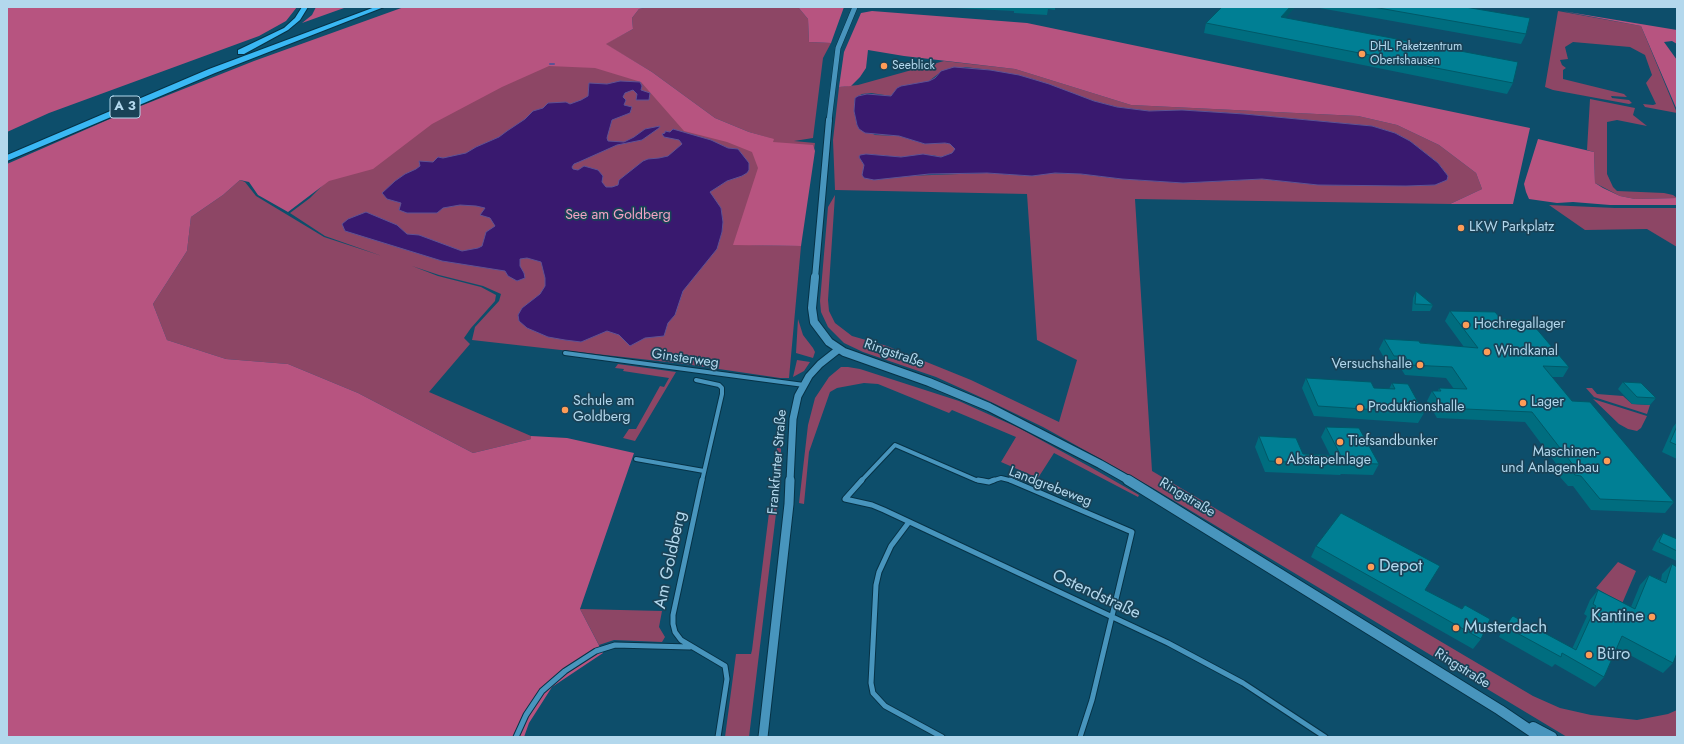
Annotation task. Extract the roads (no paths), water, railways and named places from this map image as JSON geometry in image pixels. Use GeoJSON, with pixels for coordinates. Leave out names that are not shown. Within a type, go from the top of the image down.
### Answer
{"type":"FeatureCollection","features":[{"type":"Feature","properties":{"kind":"highway"},"geometry":{"type":"LineString","coordinates":[[220,61],[286,29],[298,19],[305,7]]}},
{"type":"Feature","properties":{"kind":"highway","name":"A 3"},"geometry":{"type":"LineString","coordinates":[[7,149],[220,61],[365,7]]}},
{"type":"Feature","properties":{"kind":"highway","name":"A 3"},"geometry":{"type":"LineString","coordinates":[[7,158],[218,69],[382,7]]}},
{"type":"Feature","properties":{"kind":"main road"},"geometry":{"type":"LineString","coordinates":[[838,349],[818,330],[814,322],[812,308],[827,143],[838,48],[855,7]]}},
{"type":"Feature","properties":{"kind":"main road","name":"Ringstraße"},"geometry":{"type":"LineString","coordinates":[[838,349],[968,398],[1066,446],[1163,501],[1500,710],[1540,737]]}},
{"type":"Feature","properties":{"kind":"main road","name":"Ringstraße"},"geometry":{"type":"LineString","coordinates":[[1500,710],[1552,737]]}},
{"type":"Feature","properties":{"kind":"street","name":"Frankfurter Straße"},"geometry":{"type":"LineString","coordinates":[[763,737],[789,504],[793,419],[798,396],[804,385],[815,369],[838,349]]}},
{"type":"Feature","properties":{"kind":"street","name":"Ginsterweg"},"geometry":{"type":"LineString","coordinates":[[565,353],[804,385]]}},
{"type":"Feature","properties":{"kind":"street","name":"Am Goldberg"},"geometry":{"type":"LineString","coordinates":[[696,380],[719,385],[722,391],[673,615],[675,632],[681,640],[725,666],[726,671],[718,737]]}},
{"type":"Feature","properties":{"kind":"street","name":"Landgrebeweg"},"geometry":{"type":"LineString","coordinates":[[845,499],[895,445],[976,480],[989,482],[1001,478],[1007,479],[1132,532],[1112,618]]}},
{"type":"Feature","properties":{"kind":"street"},"geometry":{"type":"LineString","coordinates":[[636,459],[704,471]]}},
{"type":"Feature","properties":{"kind":"street","name":"Ostendstraße"},"geometry":{"type":"LineString","coordinates":[[845,499],[872,505],[1217,668],[1326,737]]}},
{"type":"Feature","properties":{"kind":"street"},"geometry":{"type":"LineString","coordinates":[[909,522],[891,546],[879,572],[876,585],[871,683],[873,693],[885,706],[942,737]]}},
{"type":"Feature","properties":{"kind":"street"},"geometry":{"type":"LineString","coordinates":[[1080,737],[1092,700],[1112,618]]}},
{"type":"Feature","properties":{"kind":"street","name":"Am Goldberg"},"geometry":{"type":"LineString","coordinates":[[516,737],[526,715],[542,691],[565,671],[596,651],[616,646],[691,647]]}},
{"type":"Feature","properties":{"kind":"place","name":"DHL Paketzentrum Obertshausen"},"geometry":{"type":"Point","coordinates":[1362,54]}},
{"type":"Feature","properties":{"kind":"place","name":"Seeblick"},"geometry":{"type":"Point","coordinates":[884,66]}},
{"type":"Feature","properties":{"kind":"place","name":"LKW Parkplatz"},"geometry":{"type":"Point","coordinates":[1461,228]}},
{"type":"Feature","properties":{"kind":"place","name":"Hochregallager"},"geometry":{"type":"Point","coordinates":[1466,325]}},
{"type":"Feature","properties":{"kind":"place","name":"Windkanal"},"geometry":{"type":"Point","coordinates":[1487,352]}},
{"type":"Feature","properties":{"kind":"place","name":"Versuchshalle"},"geometry":{"type":"Point","coordinates":[1420,365]}},
{"type":"Feature","properties":{"kind":"place","name":"Lager"},"geometry":{"type":"Point","coordinates":[1523,403]}},
{"type":"Feature","properties":{"kind":"place","name":"Produktionshalle"},"geometry":{"type":"Point","coordinates":[1360,408]}},
{"type":"Feature","properties":{"kind":"place","name":"Schule am Goldberg"},"geometry":{"type":"Point","coordinates":[565,410]}},
{"type":"Feature","properties":{"kind":"place","name":"Tiefsandbunker"},"geometry":{"type":"Point","coordinates":[1340,442]}},
{"type":"Feature","properties":{"kind":"place","name":"Abstapelnlage"},"geometry":{"type":"Point","coordinates":[1279,461]}},
{"type":"Feature","properties":{"kind":"place","name":"Maschinen- und Anlagenbau"},"geometry":{"type":"Point","coordinates":[1607,461]}},
{"type":"Feature","properties":{"kind":"place","name":"Depot"},"geometry":{"type":"Point","coordinates":[1371,567]}},
{"type":"Feature","properties":{"kind":"place","name":"Kantine"},"geometry":{"type":"Point","coordinates":[1652,617]}},
{"type":"Feature","properties":{"kind":"place","name":"Musterdach"},"geometry":{"type":"Point","coordinates":[1456,628]}},
{"type":"Feature","properties":{"kind":"place","name":"Büro"},"geometry":{"type":"Point","coordinates":[1589,655]}},
{"type":"Feature","properties":{"kind":"park label","name":"See am Goldberg"},"geometry":{"type":"Point","coordinates":[618,216]}}]}
